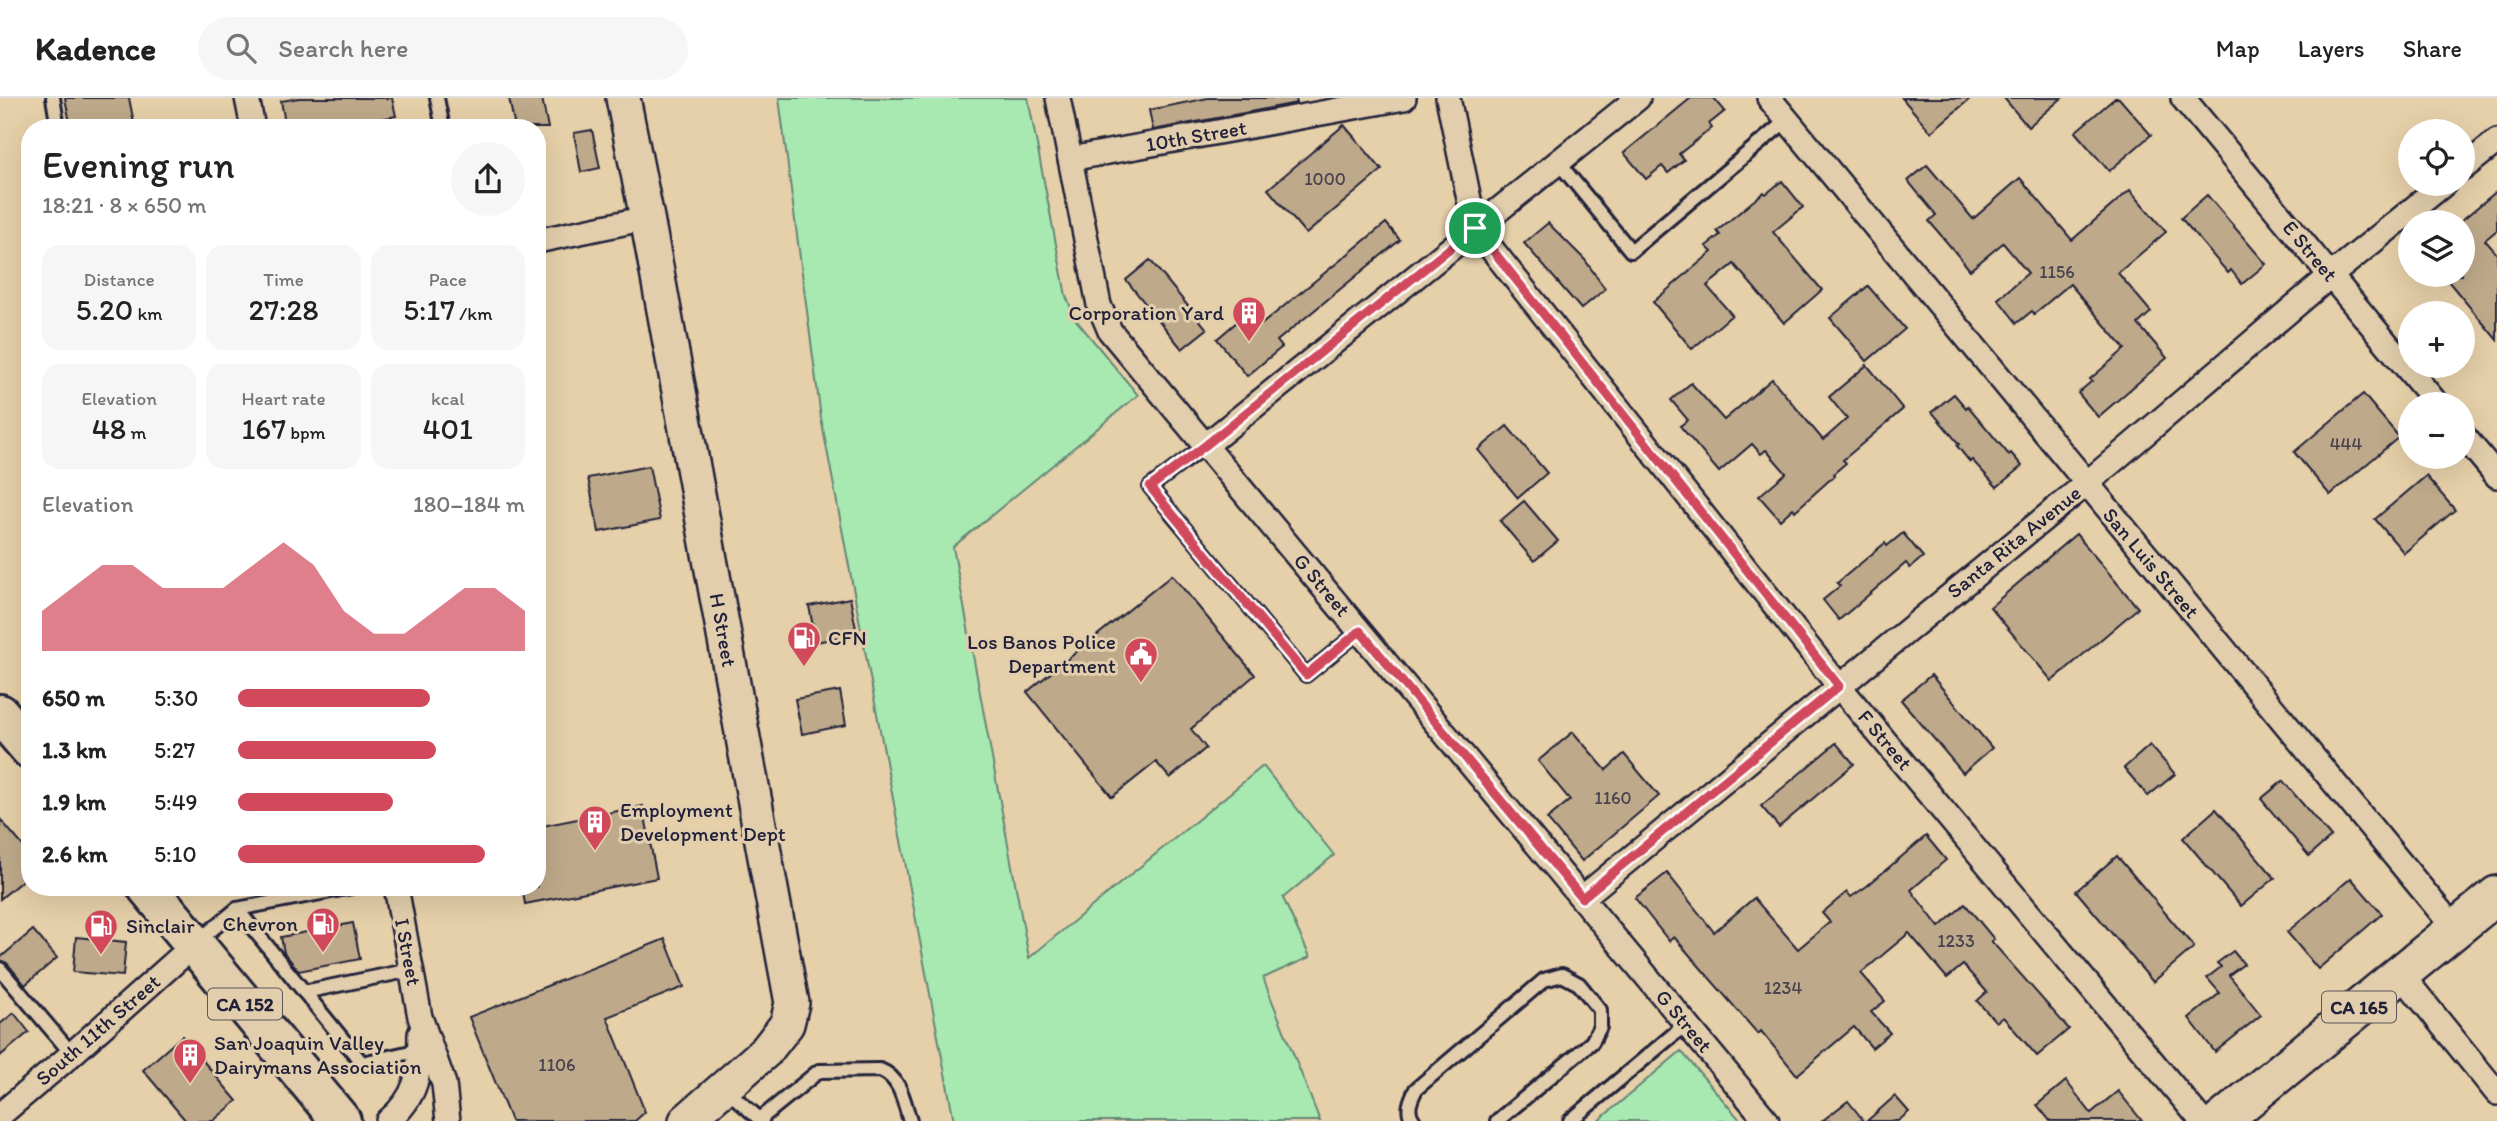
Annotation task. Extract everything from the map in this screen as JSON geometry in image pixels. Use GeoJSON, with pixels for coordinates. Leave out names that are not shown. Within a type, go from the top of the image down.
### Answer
{"type":"FeatureCollection","features":[{"type":"Feature","properties":{"kind":"highway"},"geometry":{"type":"LineString","coordinates":[[0,714],[21,738]]}},
{"type":"Feature","properties":{"kind":"highway","name":"CA 152"},"geometry":{"type":"LineString","coordinates":[[155,896],[341,1121]]}},
{"type":"Feature","properties":{"kind":"main road","name":"CA 165"},"geometry":{"type":"LineString","coordinates":[[2221,1121],[2497,895]]}},
{"type":"Feature","properties":{"kind":"street"},"geometry":{"type":"LineString","coordinates":[[247,98],[251,119]]}},
{"type":"Feature","properties":{"kind":"street","name":"H Street"},"geometry":{"type":"LineString","coordinates":[[623,98],[792,1003],[787,1024],[766,1051],[686,1121]]}},
{"type":"Feature","properties":{"kind":"street","name":"G Street"},"geometry":{"type":"LineString","coordinates":[[1058,98],[1099,305],[1110,331],[1768,1121]]}},
{"type":"Feature","properties":{"kind":"street","name":"10th Street"},"geometry":{"type":"LineString","coordinates":[[1070,159],[1404,98]]}},
{"type":"Feature","properties":{"kind":"street","name":"F Street"},"geometry":{"type":"LineString","coordinates":[[1448,98],[1475,228],[1839,686],[2202,1121]]}},
{"type":"Feature","properties":{"kind":"street"},"geometry":{"type":"LineString","coordinates":[[1206,445],[1638,98]]}},
{"type":"Feature","properties":{"kind":"street","name":"San Luis Street"},"geometry":{"type":"LineString","coordinates":[[1769,98],[2455,929]]}},
{"type":"Feature","properties":{"kind":"street","name":"E Street"},"geometry":{"type":"LineString","coordinates":[[2183,98],[2427,392]]}},
{"type":"Feature","properties":{"kind":"street"},"geometry":{"type":"LineString","coordinates":[[2475,159],[2497,141]]}},
{"type":"Feature","properties":{"kind":"street","name":"Santa Rita Avenue"},"geometry":{"type":"LineString","coordinates":[[1582,898],[2085,484],[2330,276],[2429,196]]}},
{"type":"Feature","properties":{"kind":"street"},"geometry":{"type":"LineString","coordinates":[[546,239],[647,218]]}},
{"type":"Feature","properties":{"kind":"street"},"geometry":{"type":"LineString","coordinates":[[2475,450],[2497,476]]}},
{"type":"Feature","properties":{"kind":"street","name":"I Street"},"geometry":{"type":"LineString","coordinates":[[398,896],[420,1017],[444,1084],[448,1121]]}},
{"type":"Feature","properties":{"kind":"street","name":"South 11th Street"},"geometry":{"type":"LineString","coordinates":[[0,1115],[195,944]]}},
{"type":"Feature","properties":{"kind":"street"},"geometry":{"type":"LineString","coordinates":[[2400,973],[2497,1093]]}},
{"type":"Feature","properties":{"kind":"street","name":"I Street"},"geometry":{"type":"LineString","coordinates":[[388,1121],[412,1093],[419,1073],[420,1017]]}},
{"type":"Feature","properties":{"kind":"lane"},"geometry":{"type":"LineString","coordinates":[[53,98],[56,119]]}},
{"type":"Feature","properties":{"kind":"lane"},"geometry":{"type":"LineString","coordinates":[[437,98],[441,119]]}},
{"type":"Feature","properties":{"kind":"lane"},"geometry":{"type":"LineString","coordinates":[[1558,162],[1631,251],[1787,120]]}},
{"type":"Feature","properties":{"kind":"lane"},"geometry":{"type":"LineString","coordinates":[[1206,445],[1150,487],[1306,675],[1360,631]]}},
{"type":"Feature","properties":{"kind":"lane"},"geometry":{"type":"LineString","coordinates":[[195,944],[237,909],[305,896]]}},
{"type":"Feature","properties":{"kind":"lane"},"geometry":{"type":"LineString","coordinates":[[237,909],[362,1063],[420,1050]]}},
{"type":"Feature","properties":{"kind":"lane"},"geometry":{"type":"LineString","coordinates":[[0,969],[72,1054]]}},
{"type":"Feature","properties":{"kind":"lane"},"geometry":{"type":"LineString","coordinates":[[304,992],[411,970]]}},
{"type":"Feature","properties":{"kind":"lane"},"geometry":{"type":"LineString","coordinates":[[1414,1121],[1410,1117],[1409,1104],[1416,1089],[1544,981],[1562,975],[1579,984],[1600,1010],[1600,1027],[1592,1042],[1497,1121]]}},
{"type":"Feature","properties":{"kind":"lane"},"geometry":{"type":"LineString","coordinates":[[1570,1121],[1686,1024]]}},
{"type":"Feature","properties":{"kind":"lane"},"geometry":{"type":"LineString","coordinates":[[724,1088],[761,1120],[818,1071],[880,1070],[890,1073],[897,1081],[910,1121]]}},
{"type":"Feature","properties":{"kind":"green space"},"geometry":{"type":"Polygon","coordinates":[[[779,98],[1028,98],[1066,296],[1076,320],[1138,395],[953,547],[1029,958],[1263,766],[1334,855],[1283,898],[1310,957],[1263,978],[1320,1121],[954,1121],[821,418],[779,98]]]}},
{"type":"Feature","properties":{"kind":"green space"},"geometry":{"type":"Polygon","coordinates":[[[1681,1051],[1741,1121],[1598,1121],[1681,1051]]]}},
{"type":"Feature","properties":{"kind":"building"},"geometry":{"type":"Polygon","coordinates":[[[65,98],[129,98],[133,119],[69,119],[65,98]]]}},
{"type":"Feature","properties":{"kind":"building"},"geometry":{"type":"Polygon","coordinates":[[[299,98],[392,98],[396,116],[381,119],[284,119],[281,101],[299,98]]]}},
{"type":"Feature","properties":{"kind":"building"},"geometry":{"type":"Polygon","coordinates":[[[509,98],[542,98],[548,128],[546,119],[513,119],[509,98]]]}},
{"type":"Feature","properties":{"kind":"building"},"geometry":{"type":"Polygon","coordinates":[[[1208,98],[1296,98],[1297,103],[1153,130],[1149,110],[1208,98]]]}},
{"type":"Feature","properties":{"kind":"building"},"geometry":{"type":"Polygon","coordinates":[[[1691,98],[1714,98],[1725,111],[1709,124],[1712,128],[1679,154],[1684,160],[1668,173],[1662,166],[1646,179],[1624,153],[1691,98]]]}},
{"type":"Feature","properties":{"kind":"building"},"geometry":{"type":"Polygon","coordinates":[[[1902,98],[1971,98],[1931,132],[1902,98]]]}},
{"type":"Feature","properties":{"kind":"building"},"geometry":{"type":"Polygon","coordinates":[[[2004,98],[2062,98],[2028,127],[2004,98]]]}},
{"type":"Feature","properties":{"kind":"building"},"geometry":{"type":"Polygon","coordinates":[[[2115,98],[2119,98],[2151,135],[2109,171],[2075,132],[2115,98]]]}},
{"type":"Feature","properties":{"kind":"building"},"geometry":{"type":"Polygon","coordinates":[[[1344,125],[1382,170],[1306,234],[1268,189],[1344,125]]]}},
{"type":"Feature","properties":{"kind":"building"},"geometry":{"type":"Polygon","coordinates":[[[592,130],[600,168],[581,172],[574,133],[592,130]]]}},
{"type":"Feature","properties":{"kind":"building"},"geometry":{"type":"Polygon","coordinates":[[[1927,165],[1973,219],[2020,178],[2072,240],[2130,190],[2166,232],[2118,273],[2151,312],[2138,324],[2167,358],[2098,417],[2078,393],[2125,349],[2070,284],[2034,314],[2032,311],[2017,323],[1998,299],[2028,273],[2003,243],[1970,270],[1929,221],[1936,215],[1908,181],[1927,165]]]}},
{"type":"Feature","properties":{"kind":"building"},"geometry":{"type":"Polygon","coordinates":[[[1782,181],[1803,207],[1773,232],[1822,290],[1784,323],[1734,264],[1707,286],[1732,315],[1692,349],[1653,302],[1712,252],[1706,246],[1720,235],[1717,231],[1764,192],[1766,194],[1782,181]]]}},
{"type":"Feature","properties":{"kind":"building"},"geometry":{"type":"Polygon","coordinates":[[[2497,191],[2497,230],[2485,240],[2497,254],[2497,340],[2475,314],[2475,301],[2465,301],[2453,287],[2475,287],[2474,210],[2497,191]]]}},
{"type":"Feature","properties":{"kind":"building"},"geometry":{"type":"Polygon","coordinates":[[[2207,195],[2266,264],[2242,284],[2231,270],[2228,273],[2181,218],[2207,195]]]}},
{"type":"Feature","properties":{"kind":"building"},"geometry":{"type":"Polygon","coordinates":[[[1386,223],[1400,240],[1277,341],[1282,347],[1247,376],[1217,339],[1251,310],[1262,324],[1386,223]]]}},
{"type":"Feature","properties":{"kind":"building"},"geometry":{"type":"Polygon","coordinates":[[[1548,223],[1585,260],[1605,289],[1581,309],[1524,243],[1548,223]]]}},
{"type":"Feature","properties":{"kind":"building"},"geometry":{"type":"Polygon","coordinates":[[[1150,260],[1207,329],[1182,349],[1126,280],[1150,260]]]}},
{"type":"Feature","properties":{"kind":"building"},"geometry":{"type":"Polygon","coordinates":[[[1868,286],[1905,329],[1867,361],[1830,318],[1868,286]]]}},
{"type":"Feature","properties":{"kind":"building"},"geometry":{"type":"Polygon","coordinates":[[[1867,365],[1903,409],[1843,460],[1846,463],[1834,476],[1795,511],[1793,508],[1780,520],[1759,496],[1786,473],[1766,450],[1761,454],[1752,444],[1719,472],[1680,426],[1688,420],[1671,400],[1691,383],[1724,420],[1772,379],[1823,440],[1847,419],[1829,397],[1867,365]]]}},
{"type":"Feature","properties":{"kind":"building"},"geometry":{"type":"Polygon","coordinates":[[[1954,394],[2022,466],[1997,487],[1972,460],[1970,462],[1957,446],[1959,444],[1932,412],[1954,394]]]}},
{"type":"Feature","properties":{"kind":"building"},"geometry":{"type":"Polygon","coordinates":[[[2363,394],[2398,436],[2330,495],[2294,452],[2363,394]]]}},
{"type":"Feature","properties":{"kind":"building"},"geometry":{"type":"Polygon","coordinates":[[[1507,426],[1547,473],[1518,498],[1478,450],[1507,426]]]}},
{"type":"Feature","properties":{"kind":"building"},"geometry":{"type":"Polygon","coordinates":[[[649,466],[660,520],[599,532],[588,478],[649,466]]]}},
{"type":"Feature","properties":{"kind":"building"},"geometry":{"type":"Polygon","coordinates":[[[2426,476],[2455,510],[2404,553],[2375,519],[2426,476]]]}},
{"type":"Feature","properties":{"kind":"building"},"geometry":{"type":"Polygon","coordinates":[[[1524,501],[1558,541],[1534,561],[1500,521],[1524,501]]]}},
{"type":"Feature","properties":{"kind":"building"},"geometry":{"type":"Polygon","coordinates":[[[1903,533],[1923,557],[1910,568],[1906,563],[1839,620],[1823,600],[1840,586],[1837,583],[1885,543],[1887,546],[1903,533]]]}},
{"type":"Feature","properties":{"kind":"building"},"geometry":{"type":"Polygon","coordinates":[[[2076,534],[2138,608],[2052,681],[1990,607],[2076,534]]]}},
{"type":"Feature","properties":{"kind":"building","name":"Los Banos Police Department"},"geometry":{"type":"Polygon","coordinates":[[[1172,575],[1255,675],[1191,729],[1206,748],[1170,778],[1156,762],[1112,797],[1027,692],[1172,575]]]}},
{"type":"Feature","properties":{"kind":"building"},"geometry":{"type":"Polygon","coordinates":[[[850,598],[857,634],[816,642],[809,606],[850,598]]]}},
{"type":"Feature","properties":{"kind":"building"},"geometry":{"type":"Polygon","coordinates":[[[1931,675],[1992,748],[1963,773],[1901,700],[1931,675]]]}},
{"type":"Feature","properties":{"kind":"building"},"geometry":{"type":"Polygon","coordinates":[[[840,691],[846,725],[802,734],[795,699],[840,691]]]}},
{"type":"Feature","properties":{"kind":"building"},"geometry":{"type":"Polygon","coordinates":[[[1573,732],[1606,770],[1624,754],[1659,796],[1582,861],[1547,819],[1570,800],[1538,761],[1573,732]]]}},
{"type":"Feature","properties":{"kind":"building"},"geometry":{"type":"Polygon","coordinates":[[[1836,743],[1854,764],[1779,827],[1761,806],[1836,743]]]}},
{"type":"Feature","properties":{"kind":"building"},"geometry":{"type":"Polygon","coordinates":[[[2150,745],[2175,774],[2148,796],[2124,768],[2150,745]]]}},
{"type":"Feature","properties":{"kind":"building"},"geometry":{"type":"Polygon","coordinates":[[[2283,781],[2331,837],[2309,856],[2261,799],[2283,781]]]}},
{"type":"Feature","properties":{"kind":"building","name":"Employment Development Dept"},"geometry":{"type":"Polygon","coordinates":[[[643,806],[657,878],[525,904],[524,896],[546,896],[546,825],[643,806]]]}},
{"type":"Feature","properties":{"kind":"building"},"geometry":{"type":"Polygon","coordinates":[[[2216,809],[2275,878],[2241,906],[2183,838],[2216,809]]]}},
{"type":"Feature","properties":{"kind":"building"},"geometry":{"type":"Polygon","coordinates":[[[0,819],[21,844],[21,882],[0,899],[0,819]]]}},
{"type":"Feature","properties":{"kind":"building"},"geometry":{"type":"Polygon","coordinates":[[[1926,836],[1946,860],[1911,890],[1939,927],[1965,904],[1994,939],[1991,941],[2069,1029],[2037,1056],[2003,1017],[1996,1022],[1977,1001],[1987,992],[1963,965],[1947,978],[1909,933],[1861,973],[1885,1001],[1871,1012],[1890,1033],[1872,1048],[1854,1027],[1797,1075],[1761,1031],[1758,1034],[1674,937],[1669,941],[1635,898],[1667,873],[1714,932],[1754,898],[1798,949],[1830,922],[1822,913],[1847,892],[1851,897],[1867,886],[1926,836]]]}},
{"type":"Feature","properties":{"kind":"building"},"geometry":{"type":"Polygon","coordinates":[[[2117,856],[2194,947],[2153,982],[2076,891],[2117,856]]]}},
{"type":"Feature","properties":{"kind":"building"},"geometry":{"type":"Polygon","coordinates":[[[2351,878],[2382,914],[2318,969],[2287,932],[2351,878]]]}},
{"type":"Feature","properties":{"kind":"building"},"geometry":{"type":"Polygon","coordinates":[[[353,923],[360,959],[299,971],[284,953],[281,937],[353,923]]]}},
{"type":"Feature","properties":{"kind":"building"},"geometry":{"type":"Polygon","coordinates":[[[33,930],[57,958],[25,985],[0,958],[33,930]]]}},
{"type":"Feature","properties":{"kind":"building"},"geometry":{"type":"Polygon","coordinates":[[[76,937],[126,942],[123,976],[73,972],[76,937]]]}},
{"type":"Feature","properties":{"kind":"building"},"geometry":{"type":"Polygon","coordinates":[[[665,939],[684,987],[607,1017],[645,1112],[635,1121],[511,1121],[469,1017],[665,939]]]}},
{"type":"Feature","properties":{"kind":"building"},"geometry":{"type":"Polygon","coordinates":[[[2233,951],[2244,964],[2229,975],[2261,1015],[2215,1052],[2189,1018],[2220,993],[2207,978],[2221,967],[2217,963],[2233,951]]]}},
{"type":"Feature","properties":{"kind":"building"},"geometry":{"type":"Polygon","coordinates":[[[14,1013],[29,1032],[0,1056],[0,1024],[14,1013]]]}},
{"type":"Feature","properties":{"kind":"building","name":"San Joaquin Valley Dairymans Association"},"geometry":{"type":"Polygon","coordinates":[[[182,1036],[237,1101],[213,1121],[186,1121],[143,1070],[182,1036]]]}},
{"type":"Feature","properties":{"kind":"building"},"geometry":{"type":"Polygon","coordinates":[[[2066,1081],[2091,1113],[2118,1091],[2142,1121],[2050,1121],[2037,1105],[2066,1081]]]}},
{"type":"Feature","properties":{"kind":"building"},"geometry":{"type":"Polygon","coordinates":[[[1895,1096],[1909,1112],[1898,1121],[1867,1121],[1895,1096]]]}},
{"type":"Feature","properties":{"kind":"building"},"geometry":{"type":"Polygon","coordinates":[[[1848,1101],[1864,1121],[1822,1121],[1848,1101]]]}},
{"type":"Feature","properties":{"kind":"place","name":"Corporation Yard"},"geometry":{"type":"Point","coordinates":[1249,343]}},
{"type":"Feature","properties":{"kind":"place","name":"CFN"},"geometry":{"type":"Point","coordinates":[804,668]}},
{"type":"Feature","properties":{"kind":"place","name":"Los Banos Police Department"},"geometry":{"type":"Point","coordinates":[1141,684]}},
{"type":"Feature","properties":{"kind":"place","name":"Employment Development Dept"},"geometry":{"type":"Point","coordinates":[595,852]}},
{"type":"Feature","properties":{"kind":"place","name":"Chevron"},"geometry":{"type":"Point","coordinates":[323,954]}},
{"type":"Feature","properties":{"kind":"place","name":"Sinclair"},"geometry":{"type":"Point","coordinates":[101,956]}},
{"type":"Feature","properties":{"kind":"place","name":"San Joaquin Valley Dairymans Association"},"geometry":{"type":"Point","coordinates":[190,1085]}},
{"type":"Feature","properties":{"kind":"route"},"geometry":{"type":"LineString","coordinates":[[1475,228],[1839,686],[1582,898],[1360,631],[1306,675],[1150,487],[1475,228]]}}]}
